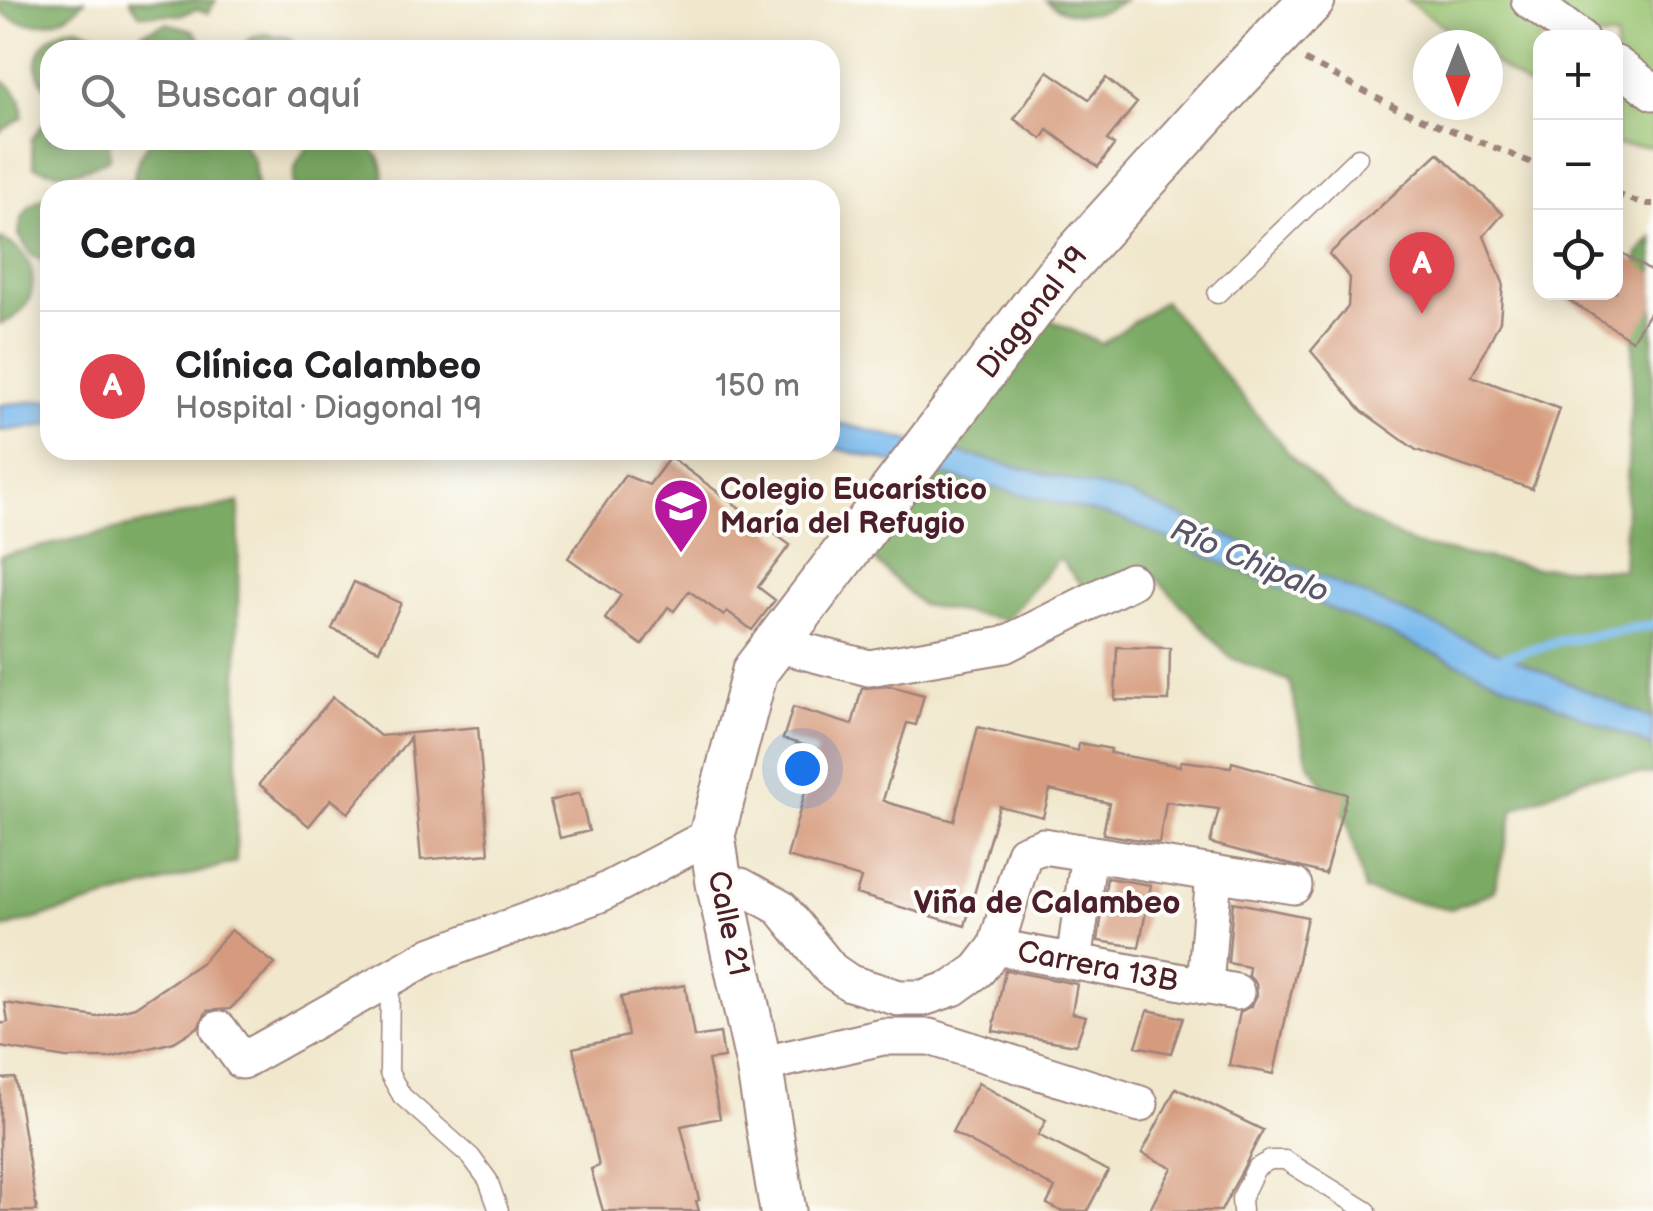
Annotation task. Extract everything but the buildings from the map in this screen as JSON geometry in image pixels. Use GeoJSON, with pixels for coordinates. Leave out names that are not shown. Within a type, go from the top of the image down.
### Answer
{"type":"FeatureCollection","features":[{"type":"Feature","properties":{"kind":"street","name":"Diagonal 19"},"geometry":{"type":"LineString","coordinates":[[776,644],[1056,277],[1312,0]]}},
{"type":"Feature","properties":{"kind":"street"},"geometry":{"type":"LineString","coordinates":[[1529,0],[1569,30]]}},
{"type":"Feature","properties":{"kind":"street"},"geometry":{"type":"LineString","coordinates":[[1623,69],[1653,92]]}},
{"type":"Feature","properties":{"kind":"street"},"geometry":{"type":"LineString","coordinates":[[776,644],[869,668],[1004,645],[1131,581]]}},
{"type":"Feature","properties":{"kind":"street","name":"Calle 21"},"geometry":{"type":"LineString","coordinates":[[776,644],[755,671],[712,835],[759,1065],[783,1211]]}},
{"type":"Feature","properties":{"kind":"street"},"geometry":{"type":"LineString","coordinates":[[220,1029],[242,1061],[428,956],[600,894],[712,835]]}},
{"type":"Feature","properties":{"kind":"street"},"geometry":{"type":"LineString","coordinates":[[996,947],[1024,853],[1043,846],[1294,886]]}},
{"type":"Feature","properties":{"kind":"street"},"geometry":{"type":"LineString","coordinates":[[1074,962],[1089,853]]}},
{"type":"Feature","properties":{"kind":"street","name":"Carrera 13B"},"geometry":{"type":"LineString","coordinates":[[719,883],[741,886],[781,908],[831,970],[850,983],[899,998],[923,998],[953,988],[978,970],[996,947],[1221,989],[1214,873]]}},
{"type":"Feature","properties":{"kind":"street"},"geometry":{"type":"LineString","coordinates":[[759,1065],[883,1037],[930,1037],[1140,1104]]}},
{"type":"Feature","properties":{"kind":"lane"},"geometry":{"type":"LineString","coordinates":[[1217,294],[1358,157]]}},
{"type":"Feature","properties":{"kind":"lane"},"geometry":{"type":"LineString","coordinates":[[390,976],[390,1073],[402,1096],[471,1157],[488,1180],[499,1211]]}},
{"type":"Feature","properties":{"kind":"lane"},"geometry":{"type":"LineString","coordinates":[[1242,1211],[1241,1199],[1256,1168],[1277,1159],[1285,1160],[1367,1211]]}},
{"type":"Feature","properties":{"kind":"path"},"geometry":{"type":"LineString","coordinates":[[1273,43],[1398,109],[1533,163]]}},
{"type":"Feature","properties":{"kind":"path"},"geometry":{"type":"LineString","coordinates":[[1623,197],[1653,204]]}},
{"type":"Feature","properties":{"kind":"green space"},"geometry":{"type":"Polygon","coordinates":[[[0,0],[85,0],[67,15],[33,24],[0,11],[0,0]]]}},
{"type":"Feature","properties":{"kind":"green space"},"geometry":{"type":"Polygon","coordinates":[[[130,0],[216,0],[208,13],[197,9],[180,15],[139,14],[130,0]]]}},
{"type":"Feature","properties":{"kind":"green space"},"geometry":{"type":"Polygon","coordinates":[[[1046,0],[1124,0],[1085,14],[1065,11],[1046,0]]]}},
{"type":"Feature","properties":{"kind":"green space"},"geometry":{"type":"Polygon","coordinates":[[[1407,0],[1653,0],[1653,147],[1623,145],[1623,30],[1533,30],[1533,90],[1503,69],[1503,30],[1449,30],[1407,0]]]}},
{"type":"Feature","properties":{"kind":"green space"},"geometry":{"type":"Polygon","coordinates":[[[167,23],[193,30],[200,40],[136,40],[141,33],[167,23]]]}},
{"type":"Feature","properties":{"kind":"green space"},"geometry":{"type":"Polygon","coordinates":[[[77,27],[102,40],[48,40],[77,27]]]}},
{"type":"Feature","properties":{"kind":"green space"},"geometry":{"type":"Polygon","coordinates":[[[264,34],[291,40],[249,40],[264,34]]]}},
{"type":"Feature","properties":{"kind":"green space"},"geometry":{"type":"Polygon","coordinates":[[[0,79],[18,94],[23,117],[0,132],[0,79]]]}},
{"type":"Feature","properties":{"kind":"green space"},"geometry":{"type":"Polygon","coordinates":[[[40,128],[40,150],[110,150],[110,158],[73,172],[34,167],[31,140],[40,128]]]}},
{"type":"Feature","properties":{"kind":"green space"},"geometry":{"type":"Polygon","coordinates":[[[247,150],[254,161],[256,180],[134,180],[142,152],[247,150]]]}},
{"type":"Feature","properties":{"kind":"green space"},"geometry":{"type":"Polygon","coordinates":[[[306,150],[372,150],[381,161],[383,180],[294,180],[298,161],[306,150]]]}},
{"type":"Feature","properties":{"kind":"green space"},"geometry":{"type":"Polygon","coordinates":[[[40,200],[40,259],[31,255],[19,235],[21,221],[40,200]]]}},
{"type":"Feature","properties":{"kind":"green space"},"geometry":{"type":"Polygon","coordinates":[[[1653,237],[1653,774],[1590,776],[1514,809],[1494,891],[1451,909],[1365,891],[1346,819],[1308,762],[1289,681],[1231,658],[1155,577],[1102,610],[1059,558],[1006,620],[921,605],[858,544],[1050,320],[1102,344],[1164,301],[1296,462],[1350,511],[1415,545],[1533,567],[1623,570],[1638,254],[1653,237]]]}},
{"type":"Feature","properties":{"kind":"green space"},"geometry":{"type":"Polygon","coordinates":[[[0,239],[25,256],[33,282],[24,307],[0,324],[0,239]]]}},
{"type":"Feature","properties":{"kind":"green space"},"geometry":{"type":"Polygon","coordinates":[[[239,502],[236,862],[0,929],[0,556],[239,502]]]}},
{"type":"Feature","properties":{"kind":"water"},"geometry":{"type":"Polygon","coordinates":[[[40,401],[40,426],[0,431],[0,405],[40,401]]]}},
{"type":"Feature","properties":{"kind":"water","name":"Río Chipalo"},"geometry":{"type":"Polygon","coordinates":[[[840,423],[1131,495],[1653,719],[1653,747],[1121,519],[840,449],[840,423]]]}},
{"type":"Feature","properties":{"kind":"waterway"},"geometry":{"type":"LineString","coordinates":[[1498,659],[1560,641],[1653,625]]}},
{"type":"Feature","properties":{"kind":"place","name":"Clínica Calambeo"},"geometry":{"type":"Point","coordinates":[1422,314]}},
{"type":"Feature","properties":{"kind":"place","name":"Colegio Eucarístico María del Refugio"},"geometry":{"type":"Point","coordinates":[681,555]}},
{"type":"Feature","properties":{"kind":"district","name":"Viña de Calambeo"},"geometry":{"type":"Point","coordinates":[1047,902]}}]}
